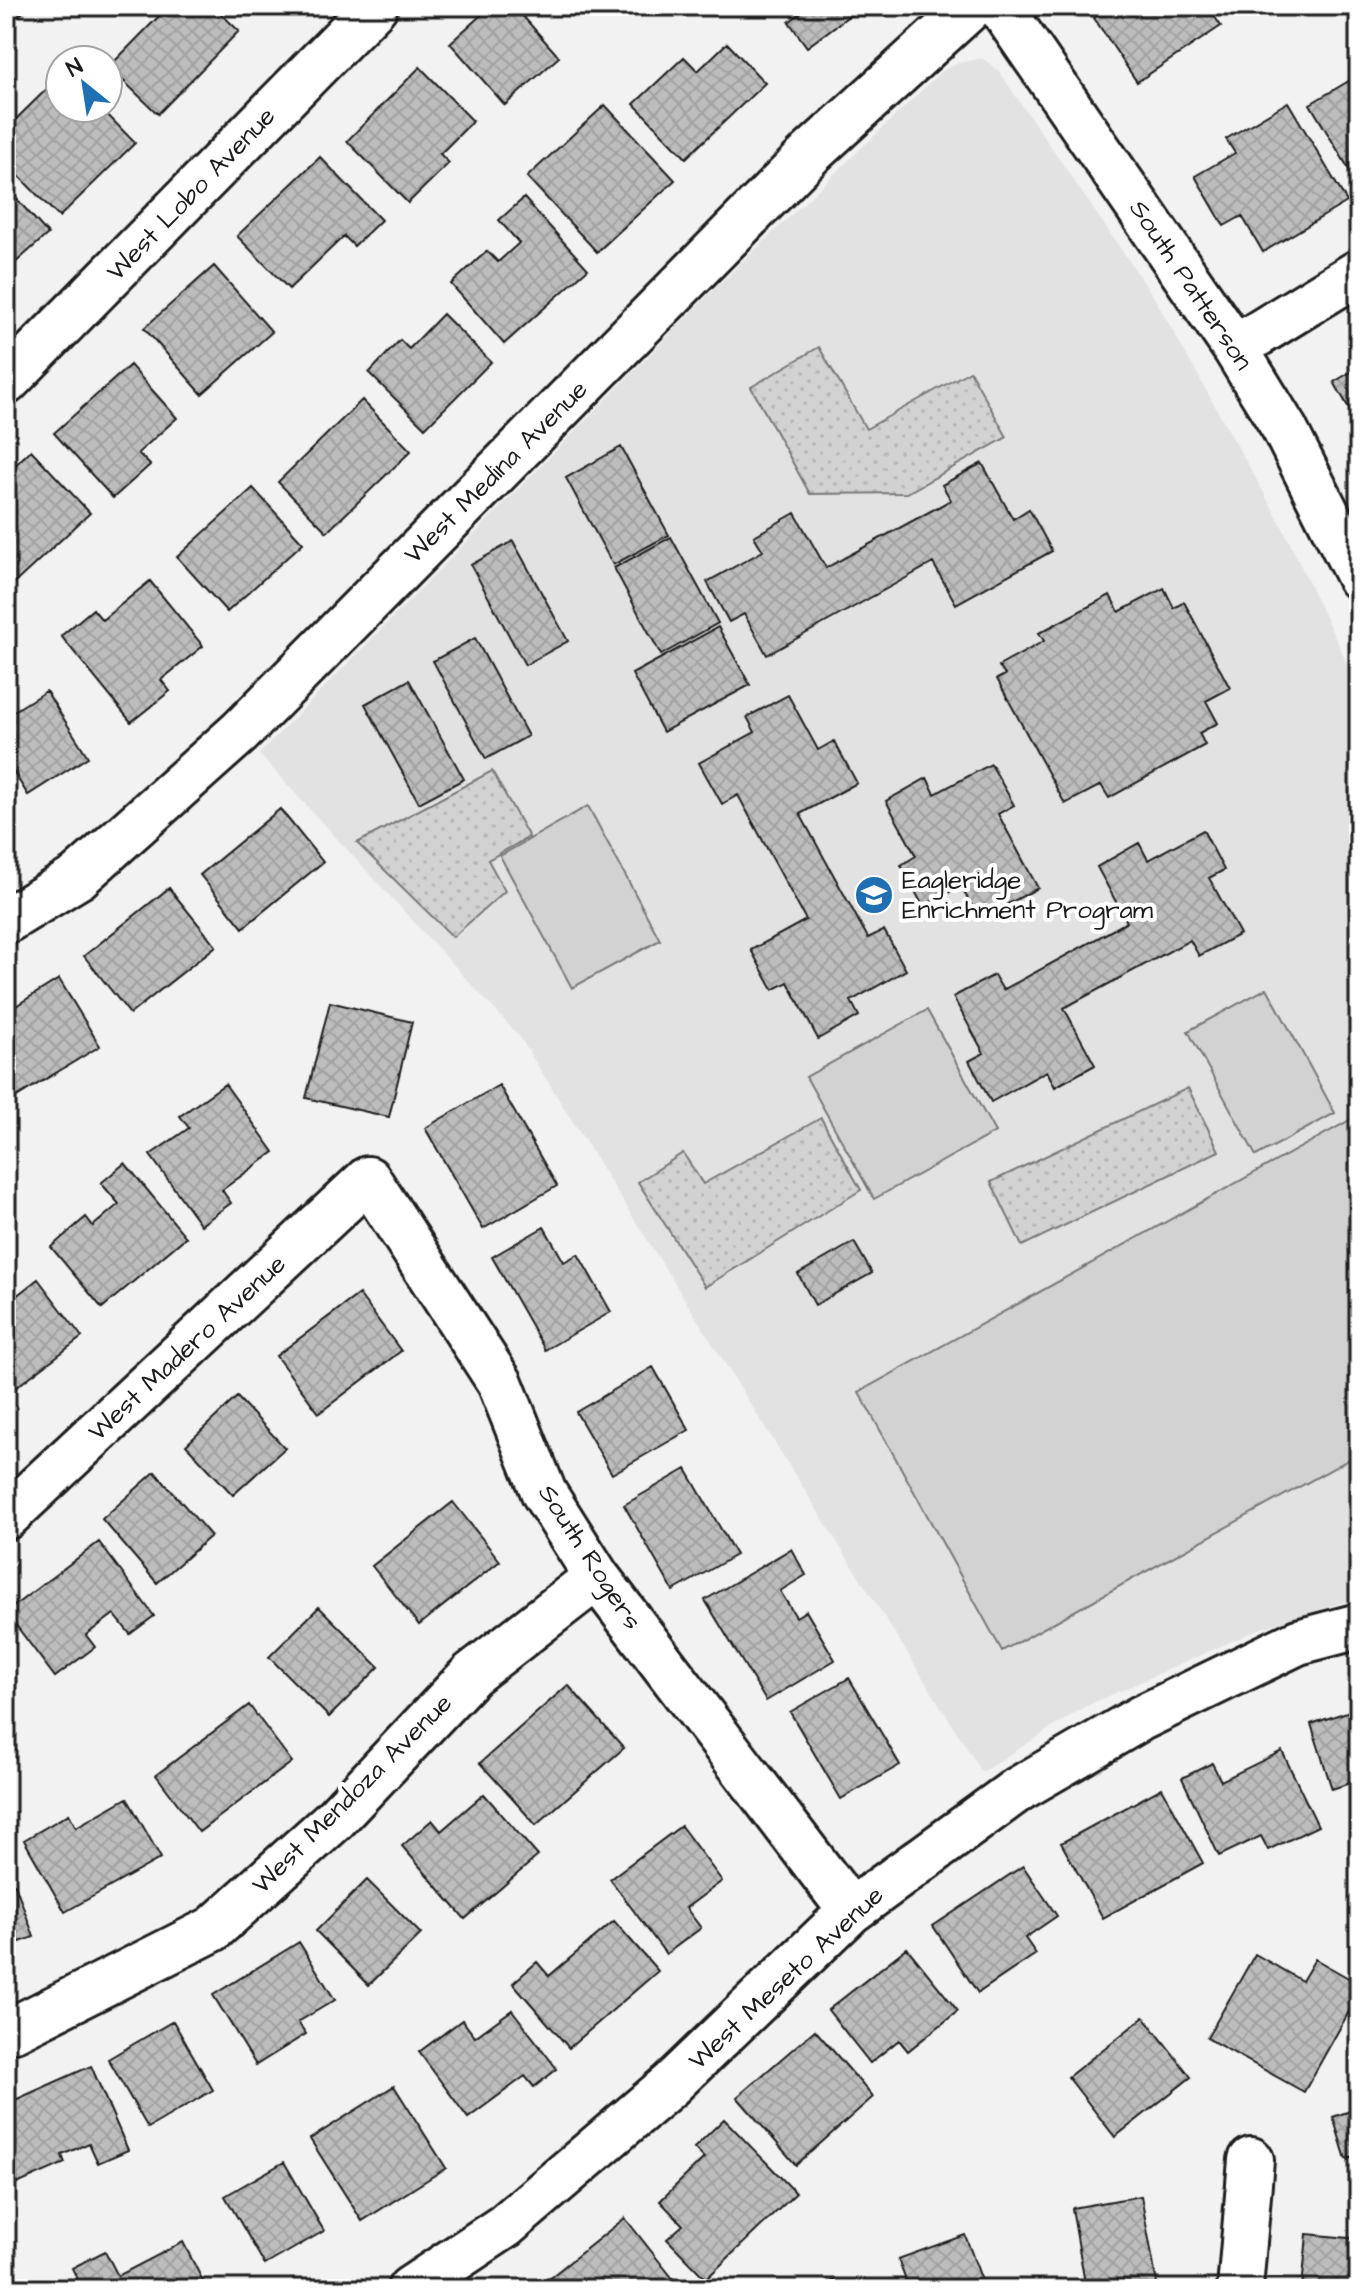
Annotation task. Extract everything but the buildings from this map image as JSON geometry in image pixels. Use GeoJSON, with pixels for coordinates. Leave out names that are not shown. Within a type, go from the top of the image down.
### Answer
{"type":"FeatureCollection","features":[{"type":"Feature","properties":{"kind":"street","name":"West Lobo Avenue"},"geometry":{"type":"LineString","coordinates":[[6,382],[375,6]]}},
{"type":"Feature","properties":{"kind":"street","name":"West Medina Avenue"},"geometry":{"type":"LineString","coordinates":[[6,921],[78,877],[240,732],[811,153],[972,6]]}},
{"type":"Feature","properties":{"kind":"street","name":"South Patterson"},"geometry":{"type":"LineString","coordinates":[[1000,6],[1235,348],[1284,428],[1359,577]]}},
{"type":"Feature","properties":{"kind":"street"},"geometry":{"type":"LineString","coordinates":[[1235,348],[1359,272]]}},
{"type":"Feature","properties":{"kind":"street","name":"West Madero Avenue"},"geometry":{"type":"LineString","coordinates":[[6,1517],[368,1179]]}},
{"type":"Feature","properties":{"kind":"street","name":"South Rogers"},"geometry":{"type":"LineString","coordinates":[[368,1179],[500,1383],[544,1493],[597,1577],[851,1911]]}},
{"type":"Feature","properties":{"kind":"street","name":"West Mendoza Avenue"},"geometry":{"type":"LineString","coordinates":[[6,2031],[213,1929],[335,1819],[472,1674],[597,1577]]}},
{"type":"Feature","properties":{"kind":"street","name":"West Meseto Avenue"},"geometry":{"type":"LineString","coordinates":[[410,2289],[505,2226],[658,2095],[851,1911],[1017,1790],[1141,1718],[1298,1642],[1359,1626]]}},
{"type":"Feature","properties":{"kind":"street"},"geometry":{"type":"LineString","coordinates":[[1240,2289],[1251,2160]]}},
{"type":"Feature","properties":{"kind":"shaded area","name":"Eagleridge Enrichment Program"},"geometry":{"type":"Polygon","coordinates":[[[982,58],[998,70],[1155,299],[1280,522],[1359,688],[1359,1597],[1262,1628],[1086,1706],[982,1772],[519,1036],[259,754],[717,286],[941,72],[955,64],[982,58]]]}},
{"type":"Feature","properties":{"kind":"shaded area"},"geometry":{"type":"Polygon","coordinates":[[[819,347],[866,429],[970,371],[1007,437],[907,493],[810,494],[751,387],[819,347]]]}},
{"type":"Feature","properties":{"kind":"shaded area"},"geometry":{"type":"Polygon","coordinates":[[[492,771],[529,837],[488,860],[505,891],[453,937],[357,843],[492,771]]]}},
{"type":"Feature","properties":{"kind":"shaded area"},"geometry":{"type":"Polygon","coordinates":[[[588,806],[660,940],[572,988],[500,856],[588,806]]]}},
{"type":"Feature","properties":{"kind":"shaded area"},"geometry":{"type":"Polygon","coordinates":[[[1267,988],[1335,1113],[1256,1156],[1188,1031],[1267,988]]]}},
{"type":"Feature","properties":{"kind":"shaded area"},"geometry":{"type":"Polygon","coordinates":[[[927,1010],[995,1132],[874,1199],[806,1077],[927,1010]]]}},
{"type":"Feature","properties":{"kind":"shaded area"},"geometry":{"type":"Polygon","coordinates":[[[1188,1088],[1219,1151],[1022,1246],[991,1182],[1188,1088]]]}},
{"type":"Feature","properties":{"kind":"shaded area"},"geometry":{"type":"Polygon","coordinates":[[[1359,1115],[1359,1454],[1002,1651],[859,1392],[1359,1115]]]}},
{"type":"Feature","properties":{"kind":"shaded area"},"geometry":{"type":"Polygon","coordinates":[[[821,1118],[861,1190],[705,1287],[638,1182],[683,1153],[703,1184],[821,1118]]]}},
{"type":"Feature","properties":{"kind":"place","name":"Eagleridge Enrichment Program"},"geometry":{"type":"Point","coordinates":[874,895]}}]}
